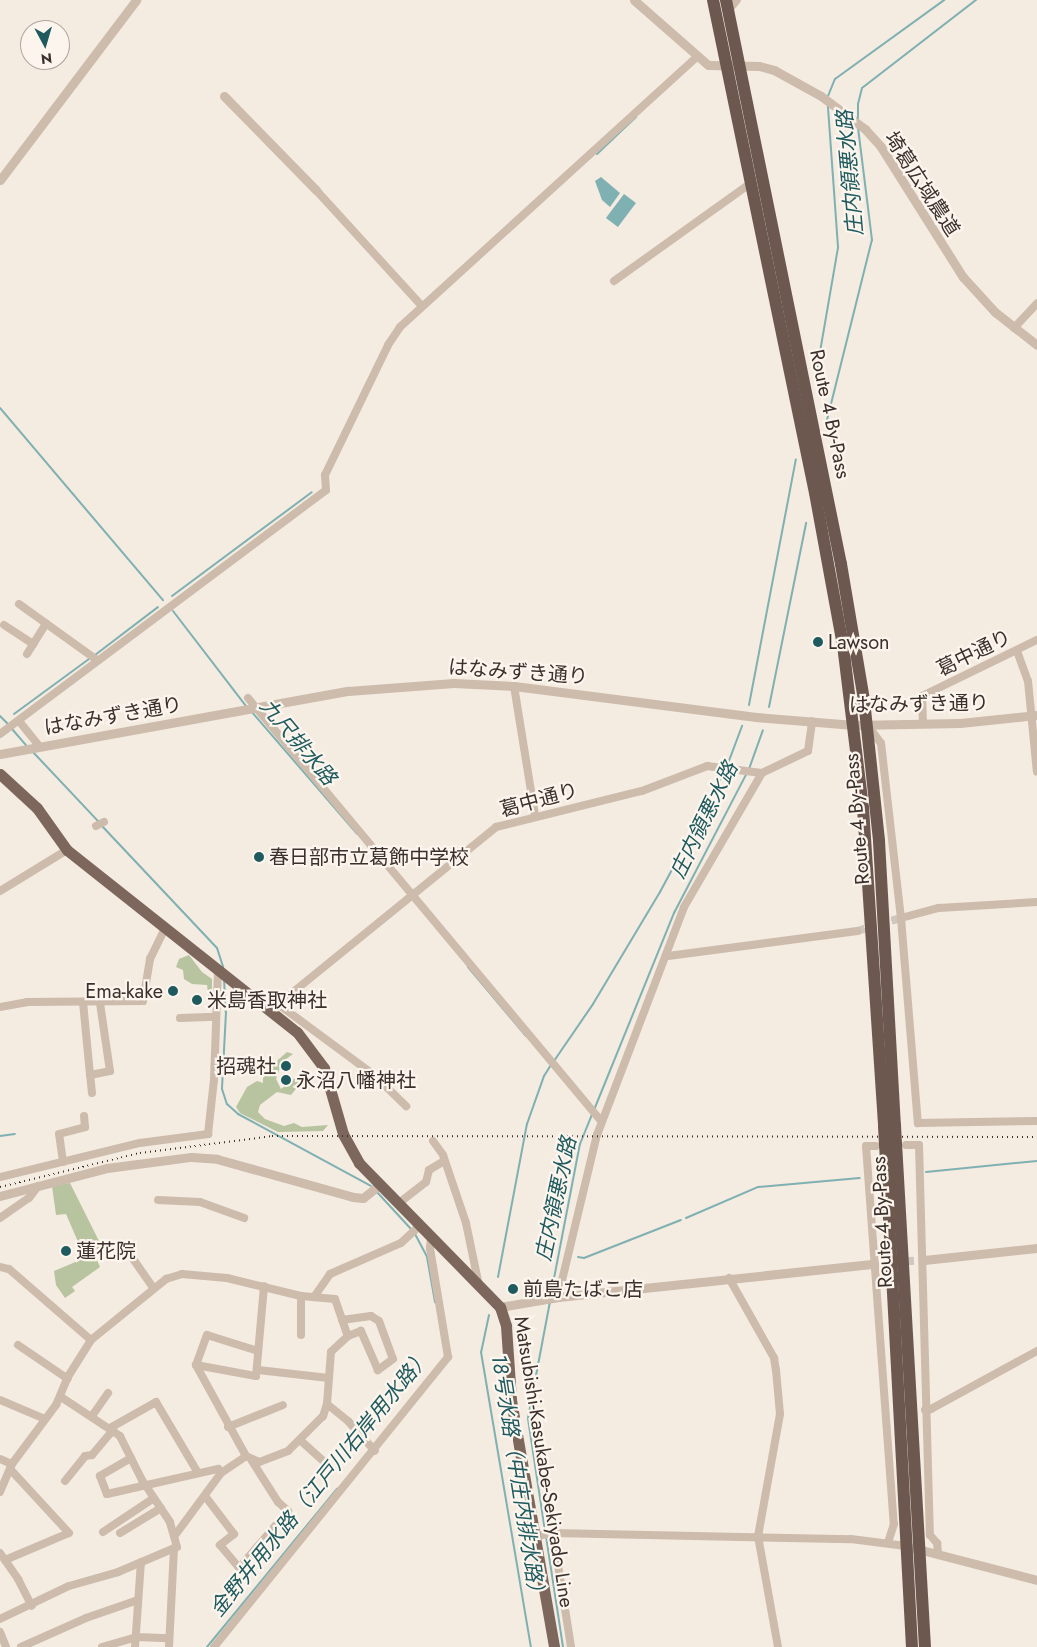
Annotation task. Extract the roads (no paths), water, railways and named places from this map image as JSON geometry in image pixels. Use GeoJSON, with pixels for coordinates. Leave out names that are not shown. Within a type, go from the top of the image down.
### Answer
{"type":"FeatureCollection","features":[{"type":"Feature","properties":{"kind":"highway","name":"Route 4 By-Pass"},"geometry":{"type":"LineString","coordinates":[[714,0],[733,66],[841,564],[867,725],[879,841],[906,1546],[912,1647]]}},
{"type":"Feature","properties":{"kind":"highway","name":"Route 4 By-Pass"},"geometry":{"type":"LineString","coordinates":[[727,5],[733,66],[751,183],[826,548],[854,724],[871,894],[890,1125]]}},
{"type":"Feature","properties":{"kind":"highway","name":"Route 4 By-Pass"},"geometry":{"type":"LineString","coordinates":[[891,1145],[920,1549],[925,1647]]}},
{"type":"Feature","properties":{"kind":"main road","name":"Matsubishi-Kasukabe-Sekiyado Line"},"geometry":{"type":"LineString","coordinates":[[0,774],[37,808],[67,850],[218,970],[274,1007],[317,1057],[328,1080],[347,1143],[359,1163],[478,1281],[500,1306],[506,1326],[512,1400],[554,1647]]}},
{"type":"Feature","properties":{"kind":"street"},"geometry":{"type":"LineString","coordinates":[[0,180],[136,0]]}},
{"type":"Feature","properties":{"kind":"street","name":"埼葛広域農道"},"geometry":{"type":"LineString","coordinates":[[634,0],[708,65],[774,70],[821,96],[865,129],[881,147],[952,262],[995,312],[1037,345]]}},
{"type":"Feature","properties":{"kind":"street"},"geometry":{"type":"LineString","coordinates":[[727,5],[737,0]]}},
{"type":"Feature","properties":{"kind":"street"},"geometry":{"type":"LineString","coordinates":[[40,747],[7,727],[326,490],[326,475],[388,345],[400,328],[422,306],[698,58]]}},
{"type":"Feature","properties":{"kind":"street"},"geometry":{"type":"LineString","coordinates":[[224,96],[316,190],[422,306]]}},
{"type":"Feature","properties":{"kind":"street"},"geometry":{"type":"LineString","coordinates":[[614,280],[751,183]]}},
{"type":"Feature","properties":{"kind":"street"},"geometry":{"type":"LineString","coordinates":[[1014,328],[1037,303]]}},
{"type":"Feature","properties":{"kind":"street"},"geometry":{"type":"LineString","coordinates":[[19,604],[97,660]]}},
{"type":"Feature","properties":{"kind":"street"},"geometry":{"type":"LineString","coordinates":[[27,654],[46,624]]}},
{"type":"Feature","properties":{"kind":"street"},"geometry":{"type":"LineString","coordinates":[[4,625],[33,644]]}},
{"type":"Feature","properties":{"kind":"street","name":"葛中通り"},"geometry":{"type":"LineString","coordinates":[[923,724],[921,700],[925,695],[1037,640]]}},
{"type":"Feature","properties":{"kind":"street"},"geometry":{"type":"LineString","coordinates":[[1017,651],[1028,681],[1035,716],[1037,772]]}},
{"type":"Feature","properties":{"kind":"street","name":"はなみずき通り"},"geometry":{"type":"LineString","coordinates":[[0,754],[348,691],[454,683],[514,686],[812,721],[867,725],[923,724],[1035,716]]}},
{"type":"Feature","properties":{"kind":"street"},"geometry":{"type":"LineString","coordinates":[[514,686],[535,816]]}},
{"type":"Feature","properties":{"kind":"street"},"geometry":{"type":"LineString","coordinates":[[248,698],[560,1073],[600,1118]]}},
{"type":"Feature","properties":{"kind":"street"},"geometry":{"type":"LineString","coordinates":[[558,1296],[600,1118],[668,956],[684,907],[762,773],[808,751],[812,721]]}},
{"type":"Feature","properties":{"kind":"street"},"geometry":{"type":"LineString","coordinates":[[867,725],[881,743],[902,918],[918,1123],[1037,1121]]}},
{"type":"Feature","properties":{"kind":"street","name":"葛中通り"},"geometry":{"type":"LineString","coordinates":[[274,1007],[496,827],[642,790],[707,766],[722,766],[762,773]]}},
{"type":"Feature","properties":{"kind":"street"},"geometry":{"type":"LineString","coordinates":[[96,826],[104,822]]}},
{"type":"Feature","properties":{"kind":"street"},"geometry":{"type":"LineString","coordinates":[[1,888],[67,850]]}},
{"type":"Feature","properties":{"kind":"street"},"geometry":{"type":"LineString","coordinates":[[902,918],[939,908],[1037,902]]}},
{"type":"Feature","properties":{"kind":"street"},"geometry":{"type":"LineString","coordinates":[[0,1007],[27,1002],[100,1003],[143,1001],[150,959],[165,928]]}},
{"type":"Feature","properties":{"kind":"street"},"geometry":{"type":"LineString","coordinates":[[668,956],[857,931]]}},
{"type":"Feature","properties":{"kind":"street"},"geometry":{"type":"LineString","coordinates":[[0,1177],[140,1143],[208,1134],[214,1080],[218,970]]}},
{"type":"Feature","properties":{"kind":"street"},"geometry":{"type":"LineString","coordinates":[[83,1002],[92,1093]]}},
{"type":"Feature","properties":{"kind":"street"},"geometry":{"type":"LineString","coordinates":[[90,1075],[110,1071],[100,1003]]}},
{"type":"Feature","properties":{"kind":"street"},"geometry":{"type":"LineString","coordinates":[[274,1007],[374,1075],[406,1106]]}},
{"type":"Feature","properties":{"kind":"street"},"geometry":{"type":"LineString","coordinates":[[180,1018],[216,1017]]}},
{"type":"Feature","properties":{"kind":"street"},"geometry":{"type":"LineString","coordinates":[[62,1162],[59,1134],[85,1127],[84,1116]]}},
{"type":"Feature","properties":{"kind":"street"},"geometry":{"type":"LineString","coordinates":[[433,1141],[444,1161],[466,1223],[478,1281]]}},
{"type":"Feature","properties":{"kind":"street"},"geometry":{"type":"LineString","coordinates":[[888,1544],[894,1524],[879,1263],[866,1146],[919,1145],[924,1260],[925,1410],[930,1535],[937,1543],[938,1553]]}},
{"type":"Feature","properties":{"kind":"street"},"geometry":{"type":"LineString","coordinates":[[0,1196],[107,1168],[197,1157],[217,1159],[353,1197],[363,1198],[380,1184]]}},
{"type":"Feature","properties":{"kind":"street"},"geometry":{"type":"LineString","coordinates":[[399,1203],[426,1182],[429,1170],[444,1161]]}},
{"type":"Feature","properties":{"kind":"street"},"geometry":{"type":"LineString","coordinates":[[0,1218],[29,1198],[38,1186]]}},
{"type":"Feature","properties":{"kind":"street"},"geometry":{"type":"LineString","coordinates":[[158,1200],[200,1202],[244,1218]]}},
{"type":"Feature","properties":{"kind":"street"},"geometry":{"type":"LineString","coordinates":[[314,1297],[330,1274],[401,1243],[420,1225]]}},
{"type":"Feature","properties":{"kind":"street"},"geometry":{"type":"LineString","coordinates":[[214,1647],[375,1451],[448,1357],[430,1248],[431,1236]]}},
{"type":"Feature","properties":{"kind":"street"},"geometry":{"type":"LineString","coordinates":[[914,1261],[1037,1248]]}},
{"type":"Feature","properties":{"kind":"street"},"geometry":{"type":"LineString","coordinates":[[131,1256],[153,1288]]}},
{"type":"Feature","properties":{"kind":"street"},"geometry":{"type":"LineString","coordinates":[[500,1306],[558,1296],[879,1263]]}},
{"type":"Feature","properties":{"kind":"street"},"geometry":{"type":"LineString","coordinates":[[0,1267],[9,1268],[91,1340]]}},
{"type":"Feature","properties":{"kind":"street"},"geometry":{"type":"LineString","coordinates":[[0,1492],[11,1466],[61,1397],[68,1379],[91,1340],[153,1288],[182,1274],[232,1278],[300,1296],[335,1298],[348,1336]]}},
{"type":"Feature","properties":{"kind":"street"},"geometry":{"type":"LineString","coordinates":[[729,1279],[774,1358],[776,1370],[780,1414],[758,1536],[778,1647]]}},
{"type":"Feature","properties":{"kind":"street"},"geometry":{"type":"LineString","coordinates":[[196,1365],[256,1376],[264,1286]]}},
{"type":"Feature","properties":{"kind":"street"},"geometry":{"type":"LineString","coordinates":[[300,1296],[301,1335]]}},
{"type":"Feature","properties":{"kind":"street"},"geometry":{"type":"LineString","coordinates":[[176,1534],[221,1473],[249,1458],[266,1461],[282,1455],[300,1440],[323,1416],[327,1404],[331,1352],[348,1336],[361,1331],[378,1370],[393,1359],[379,1321],[371,1316],[342,1320]]}},
{"type":"Feature","properties":{"kind":"street"},"geometry":{"type":"LineString","coordinates":[[205,1496],[234,1534],[220,1544],[239,1568],[288,1510],[278,1502],[228,1427],[216,1398],[197,1372],[196,1365],[207,1335],[258,1351]]}},
{"type":"Feature","properties":{"kind":"street"},"geometry":{"type":"LineString","coordinates":[[18,1345],[68,1379]]}},
{"type":"Feature","properties":{"kind":"street"},"geometry":{"type":"LineString","coordinates":[[925,1410],[931,1410],[1037,1351]]}},
{"type":"Feature","properties":{"kind":"street"},"geometry":{"type":"LineString","coordinates":[[258,1370],[329,1378]]}},
{"type":"Feature","properties":{"kind":"street"},"geometry":{"type":"LineString","coordinates":[[92,1416],[108,1393]]}},
{"type":"Feature","properties":{"kind":"street"},"geometry":{"type":"LineString","coordinates":[[61,1397],[120,1436],[145,1485],[176,1534],[177,1546],[174,1548],[169,1647]]}},
{"type":"Feature","properties":{"kind":"street"},"geometry":{"type":"LineString","coordinates":[[0,1400],[45,1419]]}},
{"type":"Feature","properties":{"kind":"street"},"geometry":{"type":"LineString","coordinates":[[65,1481],[85,1456],[92,1455],[111,1429],[156,1402],[198,1473]]}},
{"type":"Feature","properties":{"kind":"street"},"geometry":{"type":"LineString","coordinates":[[327,1404],[348,1421],[375,1451]]}},
{"type":"Feature","properties":{"kind":"street"},"geometry":{"type":"LineString","coordinates":[[228,1427],[283,1405]]}},
{"type":"Feature","properties":{"kind":"street"},"geometry":{"type":"LineString","coordinates":[[300,1440],[328,1465]]}},
{"type":"Feature","properties":{"kind":"street"},"geometry":{"type":"LineString","coordinates":[[131,1458],[100,1476],[108,1494],[218,1469],[221,1473]]}},
{"type":"Feature","properties":{"kind":"street"},"geometry":{"type":"LineString","coordinates":[[0,1459],[11,1466],[69,1533],[2,1557],[32,1606]]}},
{"type":"Feature","properties":{"kind":"street"},"geometry":{"type":"LineString","coordinates":[[103,1532],[154,1498]]}},
{"type":"Feature","properties":{"kind":"street"},"geometry":{"type":"LineString","coordinates":[[120,1533],[161,1508]]}},
{"type":"Feature","properties":{"kind":"street"},"geometry":{"type":"LineString","coordinates":[[553,1533],[571,1647]]}},
{"type":"Feature","properties":{"kind":"street"},"geometry":{"type":"LineString","coordinates":[[535,1536],[553,1533],[851,1538],[938,1553],[1037,1580]]}},
{"type":"Feature","properties":{"kind":"street"},"geometry":{"type":"LineString","coordinates":[[0,1619],[32,1606],[69,1586],[141,1562],[174,1548]]}},
{"type":"Feature","properties":{"kind":"street"},"geometry":{"type":"LineString","coordinates":[[135,1647],[141,1562]]}},
{"type":"Feature","properties":{"kind":"street"},"geometry":{"type":"LineString","coordinates":[[22,1647],[86,1618],[138,1600]]}},
{"type":"Feature","properties":{"kind":"street"},"geometry":{"type":"LineString","coordinates":[[0,1632],[6,1647]]}},
{"type":"Feature","properties":{"kind":"street"},"geometry":{"type":"LineString","coordinates":[[102,1647],[136,1637],[169,1638]]}},
{"type":"Feature","properties":{"kind":"water"},"geometry":{"type":"Polygon","coordinates":[[[601,177],[620,193],[610,207],[602,200],[595,181],[601,177]]]}},
{"type":"Feature","properties":{"kind":"water"},"geometry":{"type":"Polygon","coordinates":[[[624,194],[636,203],[618,227],[606,218],[624,194]]]}},
{"type":"Feature","properties":{"kind":"waterway","name":"18号水路（中庄内排水路）"},"geometry":{"type":"LineString","coordinates":[[828,96],[835,79],[944,0]]}},
{"type":"Feature","properties":{"kind":"waterway","name":"庄内領悪水路"},"geometry":{"type":"LineString","coordinates":[[858,120],[858,104],[862,88],[976,0]]}},
{"type":"Feature","properties":{"kind":"waterway","name":"18号水路（中庄内排水路）"},"geometry":{"type":"LineString","coordinates":[[816,375],[838,247],[828,106]]}},
{"type":"Feature","properties":{"kind":"waterway"},"geometry":{"type":"LineString","coordinates":[[597,154],[636,117]]}},
{"type":"Feature","properties":{"kind":"waterway","name":"庄内領悪水路"},"geometry":{"type":"LineString","coordinates":[[826,424],[872,240],[858,128]]}},
{"type":"Feature","properties":{"kind":"waterway","name":"九尺排水路"},"geometry":{"type":"LineString","coordinates":[[0,408],[163,600]]}},
{"type":"Feature","properties":{"kind":"waterway","name":"18号水路（中庄内排水路）"},"geometry":{"type":"LineString","coordinates":[[749,705],[796,459]]}},
{"type":"Feature","properties":{"kind":"waterway"},"geometry":{"type":"LineString","coordinates":[[172,596],[312,492]]}},
{"type":"Feature","properties":{"kind":"waterway","name":"庄内領悪水路"},"geometry":{"type":"LineString","coordinates":[[769,707],[806,523]]}},
{"type":"Feature","properties":{"kind":"waterway"},"geometry":{"type":"LineString","coordinates":[[95,655],[158,607]]}},
{"type":"Feature","properties":{"kind":"waterway","name":"九尺排水路"},"geometry":{"type":"LineString","coordinates":[[173,611],[246,706]]}},
{"type":"Feature","properties":{"kind":"waterway"},"geometry":{"type":"LineString","coordinates":[[14,714],[89,659]]}},
{"type":"Feature","properties":{"kind":"waterway","name":"九尺排水路"},"geometry":{"type":"LineString","coordinates":[[251,711],[357,834]]}},
{"type":"Feature","properties":{"kind":"waterway","name":"金野井用水路（江戸川右岸用水路）"},"geometry":{"type":"LineString","coordinates":[[0,716],[9,725]]}},
{"type":"Feature","properties":{"kind":"waterway","name":"18号水路（中庄内排水路）"},"geometry":{"type":"LineString","coordinates":[[727,766],[742,726]]}},
{"type":"Feature","properties":{"kind":"waterway","name":"金野井用水路（江戸川右岸用水路）"},"geometry":{"type":"LineString","coordinates":[[12,729],[27,746]]}},
{"type":"Feature","properties":{"kind":"waterway","name":"庄内領悪水路"},"geometry":{"type":"LineString","coordinates":[[749,769],[763,730]]}},
{"type":"Feature","properties":{"kind":"waterway","name":"金野井用水路（江戸川右岸用水路）"},"geometry":{"type":"LineString","coordinates":[[32,751],[99,822]]}},
{"type":"Feature","properties":{"kind":"waterway","name":"18号水路（中庄内排水路）"},"geometry":{"type":"LineString","coordinates":[[554,1061],[593,1004],[660,892],[725,771]]}},
{"type":"Feature","properties":{"kind":"waterway","name":"庄内領悪水路"},"geometry":{"type":"LineString","coordinates":[[594,1110],[674,913],[747,773]]}},
{"type":"Feature","properties":{"kind":"waterway","name":"金野井用水路（江戸川右岸用水路）"},"geometry":{"type":"LineString","coordinates":[[102,826],[217,948],[223,967]]}},
{"type":"Feature","properties":{"kind":"waterway","name":"九尺排水路"},"geometry":{"type":"LineString","coordinates":[[468,967],[526,1036]]}},
{"type":"Feature","properties":{"kind":"waterway","name":"金野井用水路（江戸川右岸用水路）"},"geometry":{"type":"LineString","coordinates":[[224,979],[226,1012],[222,1089],[227,1104],[238,1114],[371,1186]]}},
{"type":"Feature","properties":{"kind":"waterway","name":"18号水路（中庄内排水路）"},"geometry":{"type":"LineString","coordinates":[[498,1277],[527,1124],[544,1076],[551,1065]]}},
{"type":"Feature","properties":{"kind":"waterway","name":"庄内領悪水路"},"geometry":{"type":"LineString","coordinates":[[551,1294],[580,1144],[592,1115]]}},
{"type":"Feature","properties":{"kind":"waterway"},"geometry":{"type":"LineString","coordinates":[[0,1136],[15,1134]]}},
{"type":"Feature","properties":{"kind":"waterway"},"geometry":{"type":"LineString","coordinates":[[926,1172],[1037,1161]]}},
{"type":"Feature","properties":{"kind":"waterway"},"geometry":{"type":"LineString","coordinates":[[686,1218],[758,1187],[860,1178]]}},
{"type":"Feature","properties":{"kind":"waterway","name":"金野井用水路（江戸川右岸用水路）"},"geometry":{"type":"LineString","coordinates":[[376,1191],[412,1230]]}},
{"type":"Feature","properties":{"kind":"waterway"},"geometry":{"type":"LineString","coordinates":[[578,1257],[584,1258],[681,1220]]}},
{"type":"Feature","properties":{"kind":"waterway","name":"金野井用水路（江戸川右岸用水路）"},"geometry":{"type":"LineString","coordinates":[[415,1234],[427,1257],[435,1302]]}},
{"type":"Feature","properties":{"kind":"waterway","name":"庄内領悪水路"},"geometry":{"type":"LineString","coordinates":[[545,1531],[528,1418],[550,1302]]}},
{"type":"Feature","properties":{"kind":"waterway","name":"18号水路（中庄内排水路）"},"geometry":{"type":"LineString","coordinates":[[489,1315],[481,1352],[531,1647]]}},
{"type":"Feature","properties":{"kind":"waterway","name":"金野井用水路（江戸川右岸用水路）"},"geometry":{"type":"LineString","coordinates":[[207,1647],[337,1489]]}},
{"type":"Feature","properties":{"kind":"waterway","name":"庄内領悪水路"},"geometry":{"type":"LineString","coordinates":[[546,1536],[563,1647]]}},
{"type":"Feature","properties":{"kind":"tunnel"},"geometry":{"type":"LineString","coordinates":[[857,931],[901,918]]}},
{"type":"Feature","properties":{"kind":"tunnel"},"geometry":{"type":"LineString","coordinates":[[883,1263],[914,1261]]}},
{"type":"Feature","properties":{"kind":"railway"},"geometry":{"type":"LineString","coordinates":[[0,1187],[140,1153],[272,1136],[1037,1137]]}},
{"type":"Feature","properties":{"kind":"place","name":"Lawson"},"geometry":{"type":"Point","coordinates":[818,642]}},
{"type":"Feature","properties":{"kind":"place","name":"春日部市立葛飾中学校"},"geometry":{"type":"Point","coordinates":[259,857]}},
{"type":"Feature","properties":{"kind":"place","name":"Ema-kake"},"geometry":{"type":"Point","coordinates":[173,991]}},
{"type":"Feature","properties":{"kind":"place","name":"米島香取神社"},"geometry":{"type":"Point","coordinates":[197,1000]}},
{"type":"Feature","properties":{"kind":"place","name":"招魂社"},"geometry":{"type":"Point","coordinates":[286,1066]}},
{"type":"Feature","properties":{"kind":"place","name":"永沼八幡神社"},"geometry":{"type":"Point","coordinates":[286,1080]}},
{"type":"Feature","properties":{"kind":"place","name":"蓮花院"},"geometry":{"type":"Point","coordinates":[66,1251]}},
{"type":"Feature","properties":{"kind":"place","name":"前島たばこ店"},"geometry":{"type":"Point","coordinates":[513,1289]}}]}
